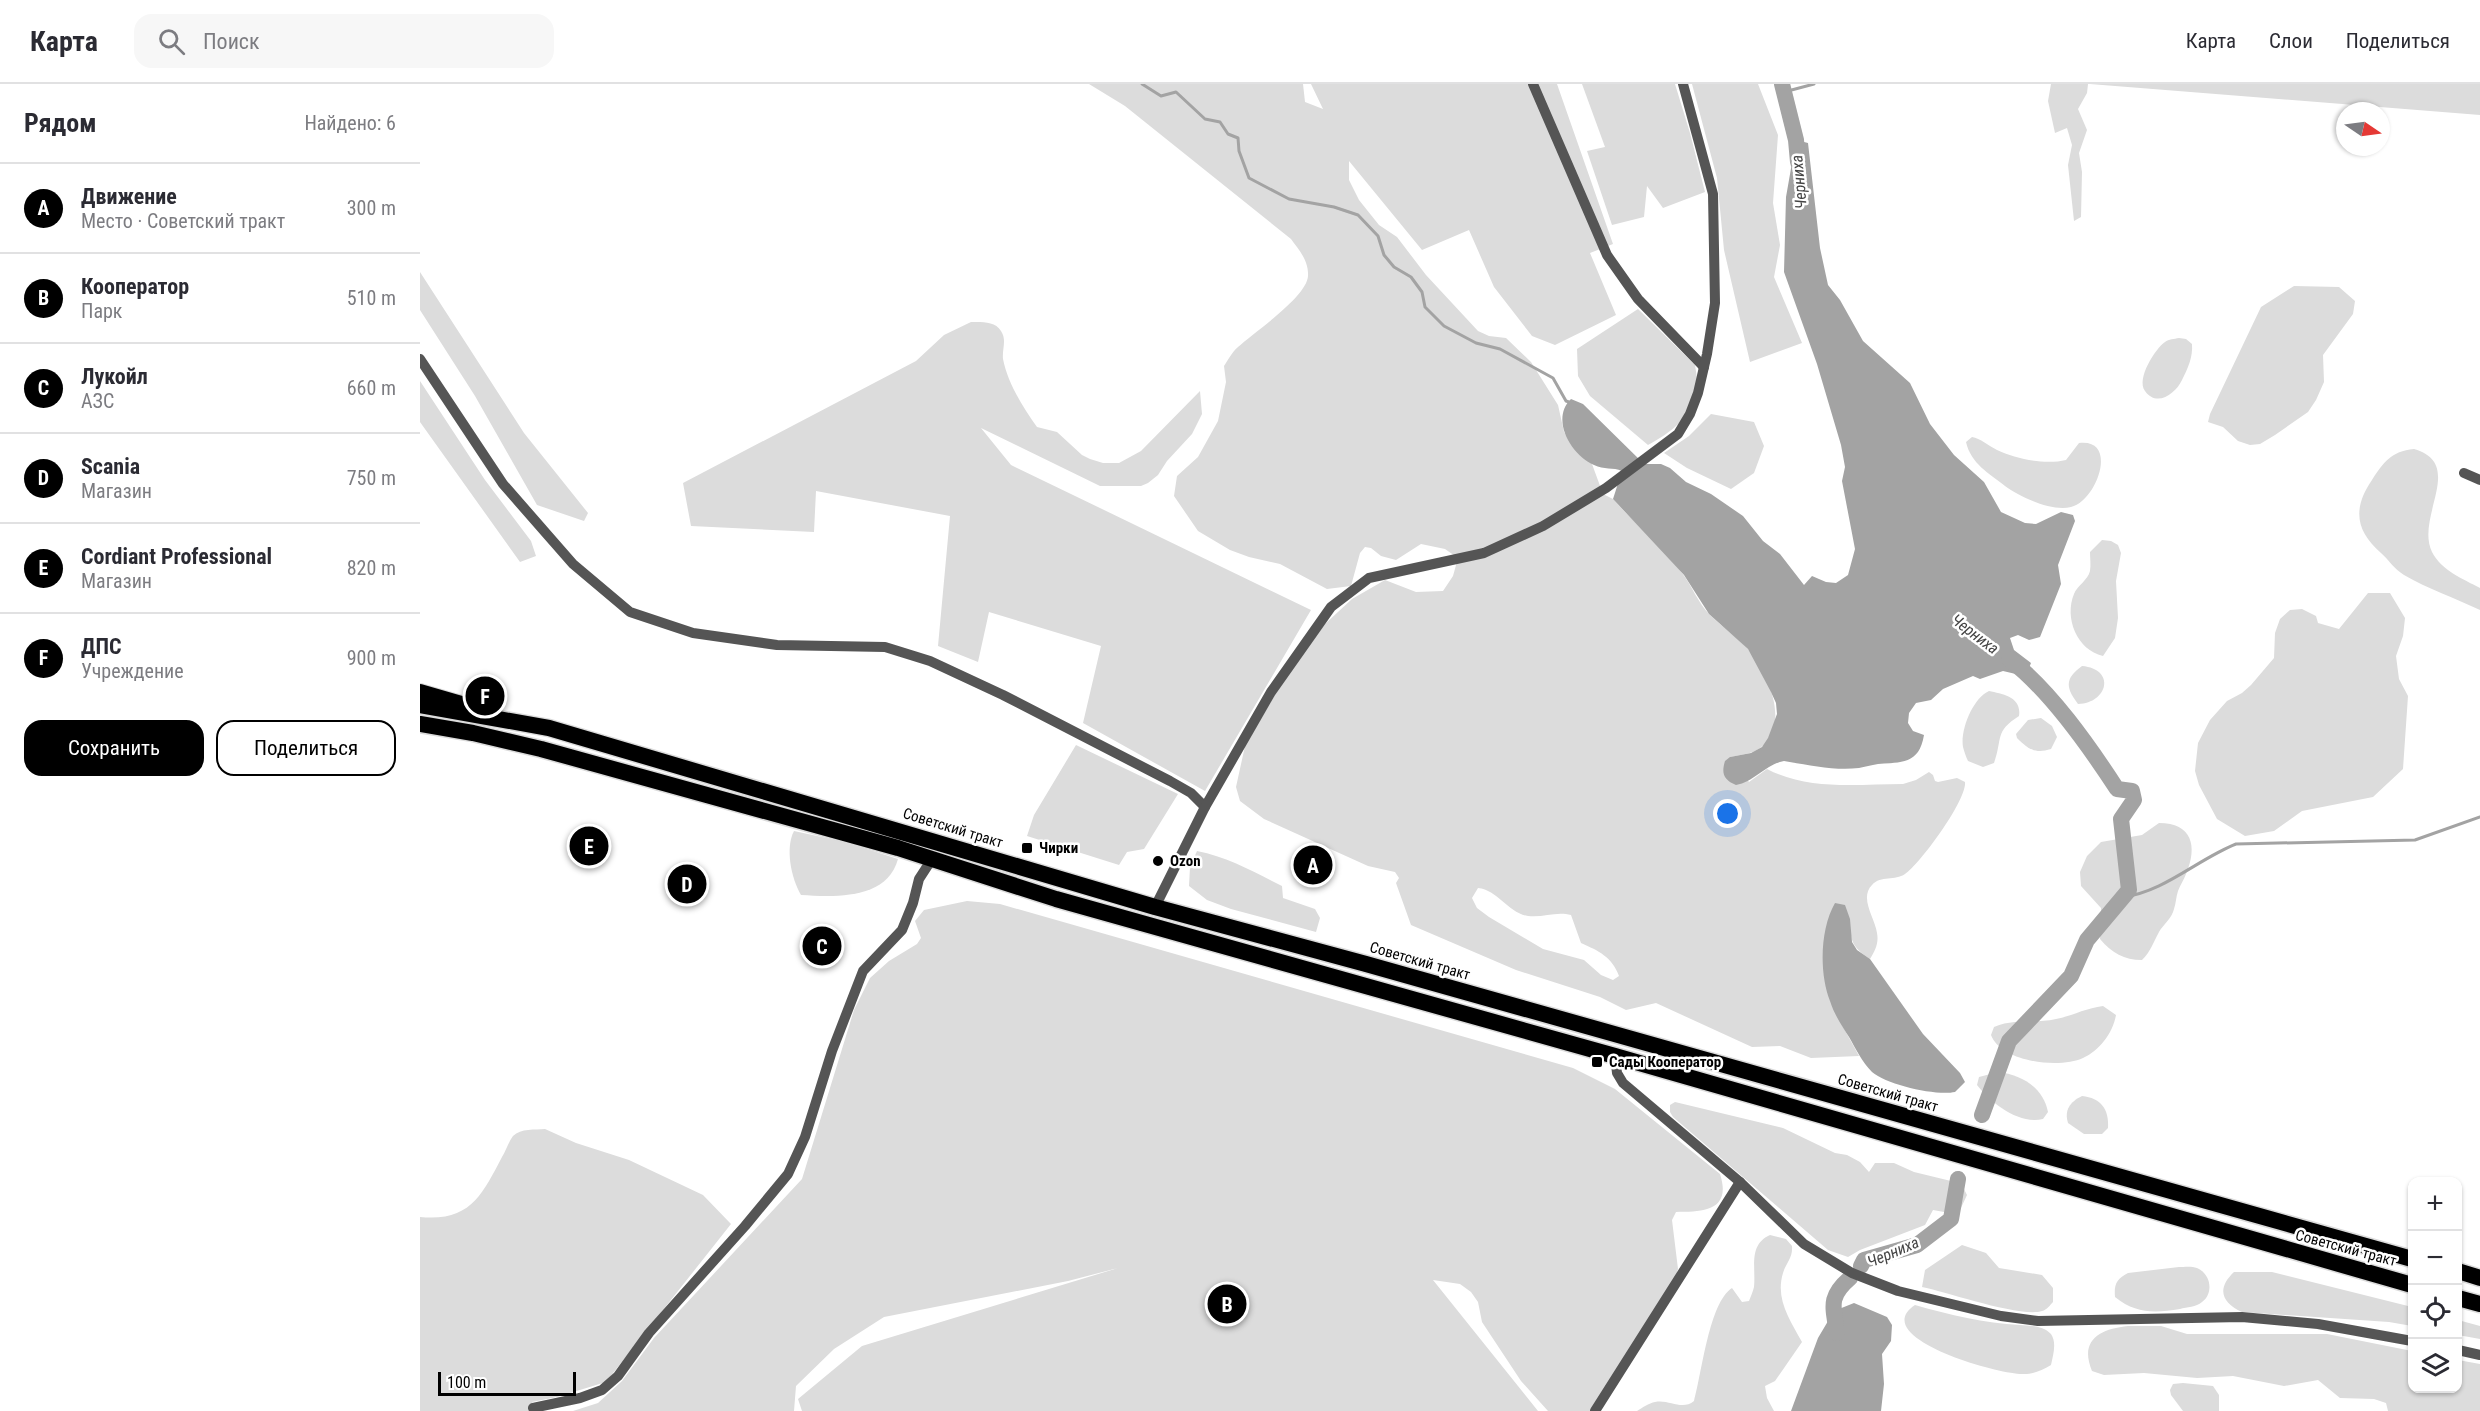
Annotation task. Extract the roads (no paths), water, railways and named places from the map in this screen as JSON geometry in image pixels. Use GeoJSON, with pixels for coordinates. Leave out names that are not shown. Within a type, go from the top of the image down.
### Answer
{"type":"FeatureCollection","features":[{"type":"Feature","properties":{"kind":"highway"},"geometry":{"type":"LineString","coordinates":[[420,705],[549,728]]}},
{"type":"Feature","properties":{"kind":"highway","name":"Советский тракт"},"geometry":{"type":"LineString","coordinates":[[420,724],[541,749],[932,859],[1056,899],[1615,1056],[2408,1284]]}},
{"type":"Feature","properties":{"kind":"highway","name":"Советский тракт"},"geometry":{"type":"LineString","coordinates":[[549,728],[1155,908],[1366,964],[2408,1258]]}},
{"type":"Feature","properties":{"kind":"highway"},"geometry":{"type":"LineString","coordinates":[[2462,1273],[2480,1278]]}},
{"type":"Feature","properties":{"kind":"highway"},"geometry":{"type":"LineString","coordinates":[[2462,1299],[2480,1304]]}},
{"type":"Feature","properties":{"kind":"main road","name":"Советский тракт"},"geometry":{"type":"LineString","coordinates":[[420,691],[549,728]]}},
{"type":"Feature","properties":{"kind":"street"},"geometry":{"type":"LineString","coordinates":[[1533,84],[1606,255],[1638,299],[1704,367]]}},
{"type":"Feature","properties":{"kind":"street"},"geometry":{"type":"LineString","coordinates":[[1155,908],[1205,807],[1271,692],[1331,607],[1369,578],[1484,553],[1543,526],[1645,461],[1678,434],[1690,414],[1704,367],[1715,303],[1713,194],[1683,84]]}},
{"type":"Feature","properties":{"kind":"street"},"geometry":{"type":"LineString","coordinates":[[420,359],[503,484],[573,564],[630,612],[693,633],[777,645],[885,647],[930,661],[1004,695],[1170,781],[1191,793],[1205,807]]}},
{"type":"Feature","properties":{"kind":"street"},"geometry":{"type":"LineString","coordinates":[[2464,473],[2480,480]]}},
{"type":"Feature","properties":{"kind":"street"},"geometry":{"type":"LineString","coordinates":[[533,1408],[580,1398],[602,1390],[618,1376],[649,1333],[745,1226],[788,1174],[805,1137],[832,1051],[863,971],[902,930],[914,903],[919,879],[932,859]]}},
{"type":"Feature","properties":{"kind":"street"},"geometry":{"type":"LineString","coordinates":[[1615,1056],[1617,1073],[1623,1083],[1740,1182],[1804,1244],[1852,1273],[1898,1291],[2001,1316],[2038,1321],[2242,1317],[2318,1324],[2408,1340]]}},
{"type":"Feature","properties":{"kind":"street"},"geometry":{"type":"LineString","coordinates":[[1595,1411],[1740,1182]]}},
{"type":"Feature","properties":{"kind":"street"},"geometry":{"type":"LineString","coordinates":[[2462,1351],[2480,1355]]}},
{"type":"Feature","properties":{"kind":"water"},"geometry":{"type":"Polygon","coordinates":[[[1796,140],[1808,143],[1820,248],[1828,285],[1840,300],[1863,341],[1910,383],[1930,424],[1954,455],[1984,482],[2001,512],[2025,523],[2036,524],[2061,512],[2073,515],[2075,521],[2058,565],[2061,584],[2040,637],[2029,640],[2018,635],[2010,638],[2014,650],[2031,663],[2027,673],[2020,675],[2003,671],[1980,679],[1973,676],[1943,689],[1931,700],[1916,703],[1909,713],[1908,723],[1913,731],[1924,735],[1918,752],[1908,760],[1850,769],[1784,761],[1736,785],[1724,776],[1725,761],[1730,757],[1751,753],[1762,747],[1768,738],[1777,714],[1776,703],[1771,692],[1748,649],[1709,614],[1684,575],[1613,499],[1622,471],[1598,467],[1578,453],[1566,436],[1562,416],[1571,399],[1583,404],[1644,464],[1661,464],[1670,468],[1686,482],[1711,494],[1743,516],[1763,541],[1780,554],[1804,585],[1812,576],[1826,582],[1836,583],[1848,575],[1855,549],[1842,481],[1845,467],[1841,445],[1817,364],[1784,272],[1786,197],[1796,140]]]}},
{"type":"Feature","properties":{"kind":"water"},"geometry":{"type":"Polygon","coordinates":[[[1835,903],[1845,905],[1850,919],[1852,942],[1857,950],[1870,959],[1923,1034],[1960,1073],[1965,1082],[1955,1092],[1924,1091],[1900,1085],[1879,1077],[1862,1060],[1838,1020],[1826,990],[1823,965],[1824,938],[1826,925],[1835,903]]]}},
{"type":"Feature","properties":{"kind":"water"},"geometry":{"type":"Polygon","coordinates":[[[1854,1303],[1887,1317],[1892,1325],[1891,1341],[1882,1354],[1884,1384],[1881,1411],[1791,1411],[1818,1338],[1834,1311],[1854,1303]]]}},
{"type":"Feature","properties":{"kind":"waterway"},"geometry":{"type":"LineString","coordinates":[[1142,84],[1161,96],[1176,92],[1205,119],[1220,122],[1228,134],[1238,138],[1239,151],[1249,178],[1289,199],[1334,207],[1358,215],[1378,236],[1384,255],[1394,267],[1411,277],[1422,292],[1425,307],[1444,326],[1476,343],[1500,349],[1553,378],[1566,401],[1569,402]]}},
{"type":"Feature","properties":{"kind":"waterway","name":"Черниха"},"geometry":{"type":"LineString","coordinates":[[1782,84],[1796,140],[1798,162]]}},
{"type":"Feature","properties":{"kind":"waterway"},"geometry":{"type":"LineString","coordinates":[[1784,92],[1814,84]]}},
{"type":"Feature","properties":{"kind":"waterway","name":"Черниха"},"geometry":{"type":"LineString","coordinates":[[1982,1115],[2009,1041],[2071,976],[2087,940],[2129,890],[2121,819],[2134,800],[2132,791],[2117,789],[2054,702],[2009,659]]}},
{"type":"Feature","properties":{"kind":"waterway"},"geometry":{"type":"LineString","coordinates":[[2123,897],[2153,889],[2236,844],[2415,840],[2480,817]]}},
{"type":"Feature","properties":{"kind":"waterway","name":"Черниха"},"geometry":{"type":"LineString","coordinates":[[1861,1266],[1864,1260],[1917,1245],[1951,1219],[1958,1179]]}},
{"type":"Feature","properties":{"kind":"waterway","name":"Черниха"},"geometry":{"type":"LineString","coordinates":[[1837,1333],[1834,1316],[1835,1297],[1850,1278]]}},
{"type":"Feature","properties":{"kind":"place","name":"ДПС"},"geometry":{"type":"Point","coordinates":[485,696]}},
{"type":"Feature","properties":{"kind":"place","name":"Cordiant Professional"},"geometry":{"type":"Point","coordinates":[589,846]}},
{"type":"Feature","properties":{"kind":"place","name":"Чирки"},"geometry":{"type":"Point","coordinates":[1027,848]}},
{"type":"Feature","properties":{"kind":"place","name":"Ozon"},"geometry":{"type":"Point","coordinates":[1158,861]}},
{"type":"Feature","properties":{"kind":"place","name":"Движение"},"geometry":{"type":"Point","coordinates":[1313,865]}},
{"type":"Feature","properties":{"kind":"place","name":"Scania"},"geometry":{"type":"Point","coordinates":[687,884]}},
{"type":"Feature","properties":{"kind":"place","name":"Лукойл"},"geometry":{"type":"Point","coordinates":[822,946]}},
{"type":"Feature","properties":{"kind":"place","name":"Сады Кооператор"},"geometry":{"type":"Point","coordinates":[1597,1062]}},
{"type":"Feature","properties":{"kind":"place","name":"Кооператор"},"geometry":{"type":"Point","coordinates":[1227,1304]}}]}
